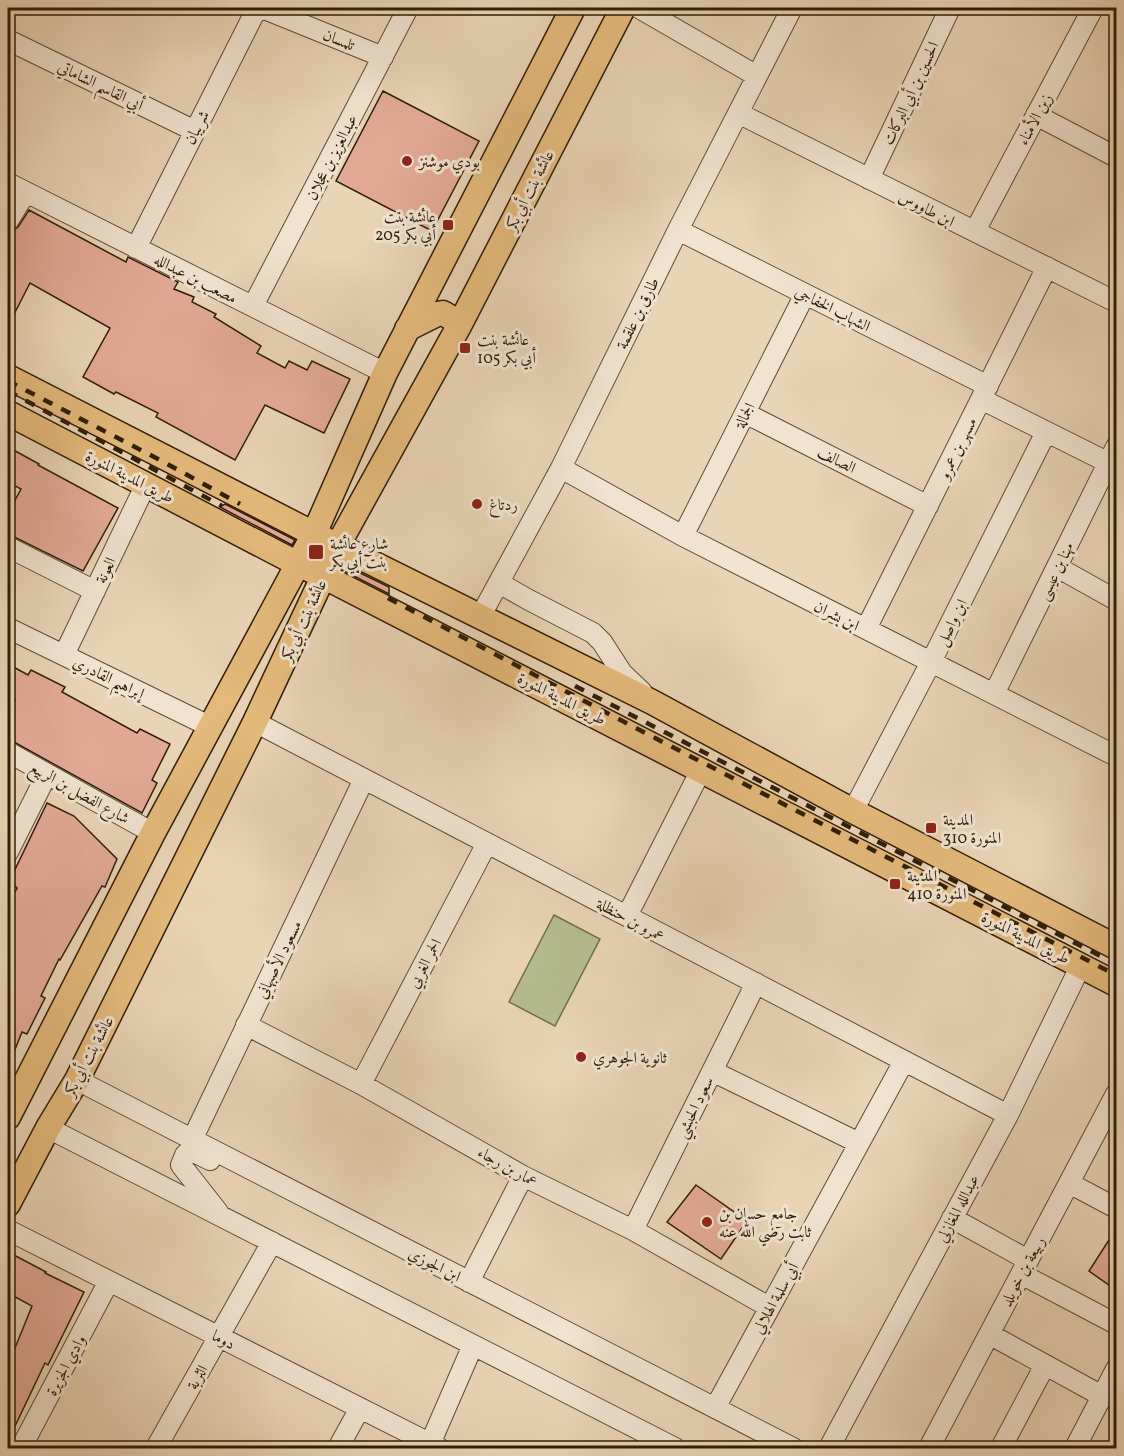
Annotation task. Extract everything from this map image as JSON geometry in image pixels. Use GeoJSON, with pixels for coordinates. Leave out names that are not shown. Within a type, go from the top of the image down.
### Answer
{"type":"FeatureCollection","features":[{"type":"Feature","properties":{"kind":"main road","name":"عائشة بنت أبي بكر"},"geometry":{"type":"LineString","coordinates":[[8,1117],[209,726],[296,563],[314,534],[385,373],[573,8]]}},
{"type":"Feature","properties":{"kind":"main road","name":"عائشة بنت أبي بكر"},"geometry":{"type":"LineString","coordinates":[[8,1204],[48,1128],[77,1080],[255,722],[338,545],[459,326],[618,13]]}},
{"type":"Feature","properties":{"kind":"main road"},"geometry":{"type":"LineString","coordinates":[[407,329],[443,313],[453,318],[459,326]]}},
{"type":"Feature","properties":{"kind":"main road","name":"طريق المدينة المنورة"},"geometry":{"type":"LineString","coordinates":[[8,377],[314,534],[652,702],[853,811],[1116,947]]}},
{"type":"Feature","properties":{"kind":"main road","name":"طريق المدينة المنورة"},"geometry":{"type":"LineString","coordinates":[[8,413],[1116,984]]}},
{"type":"Feature","properties":{"kind":"street","name":"شريبان"},"geometry":{"type":"LineString","coordinates":[[136,248],[256,8]]}},
{"type":"Feature","properties":{"kind":"street","name":"تلمسان"},"geometry":{"type":"LineString","coordinates":[[262,8],[383,57]]}},
{"type":"Feature","properties":{"kind":"street","name":"عبدالعزيز بن عجلان"},"geometry":{"type":"LineString","coordinates":[[253,306],[408,8]]}},
{"type":"Feature","properties":{"kind":"street"},"geometry":{"type":"LineString","coordinates":[[639,8],[757,76]]}},
{"type":"Feature","properties":{"kind":"street","name":"طارق بن علقمة"},"geometry":{"type":"LineString","coordinates":[[480,617],[561,468],[678,230],[792,8]]}},
{"type":"Feature","properties":{"kind":"street","name":"الحسين بن أبي البركات"},"geometry":{"type":"LineString","coordinates":[[869,179],[950,8]]}},
{"type":"Feature","properties":{"kind":"street","name":"زين الأمناء"},"geometry":{"type":"LineString","coordinates":[[975,231],[1093,8]]}},
{"type":"Feature","properties":{"kind":"street","name":"أبي القاسم الشاماتي"},"geometry":{"type":"LineString","coordinates":[[8,40],[195,131]]}},
{"type":"Feature","properties":{"kind":"street","name":"ابن طاووس"},"geometry":{"type":"LineString","coordinates":[[738,113],[1116,302]]}},
{"type":"Feature","properties":{"kind":"street"},"geometry":{"type":"LineString","coordinates":[[1036,115],[1116,157]]}},
{"type":"Feature","properties":{"kind":"street","name":"مصعب بن عبدالله"},"geometry":{"type":"LineString","coordinates":[[8,183],[385,373]]}},
{"type":"Feature","properties":{"kind":"street"},"geometry":{"type":"LineString","coordinates":[[8,221],[26,192]]}},
{"type":"Feature","properties":{"kind":"street","name":"الشهاب الخفاجي"},"geometry":{"type":"LineString","coordinates":[[678,230],[805,294],[984,393],[1046,432],[1113,455]]}},
{"type":"Feature","properties":{"kind":"street","name":"مسهر بن عمرو"},"geometry":{"type":"LineString","coordinates":[[867,629],[1047,267]]}},
{"type":"Feature","properties":{"kind":"street","name":"الجمالة"},"geometry":{"type":"LineString","coordinates":[[683,536],[805,294]]}},
{"type":"Feature","properties":{"kind":"street","name":"الصالف"},"geometry":{"type":"LineString","coordinates":[[745,413],[928,506]]}},
{"type":"Feature","properties":{"kind":"street","name":"ابن واصل"},"geometry":{"type":"LineString","coordinates":[[853,811],[931,662],[1046,432]]}},
{"type":"Feature","properties":{"kind":"street","name":"مهنا بن عيسى"},"geometry":{"type":"LineString","coordinates":[[994,694],[1113,455]]}},
{"type":"Feature","properties":{"kind":"street","name":"ابن بشران"},"geometry":{"type":"LineString","coordinates":[[561,468],[683,536],[1116,756]]}},
{"type":"Feature","properties":{"kind":"street","name":"العونة"},"geometry":{"type":"LineString","coordinates":[[64,655],[146,484]]}},
{"type":"Feature","properties":{"kind":"street"},"geometry":{"type":"LineString","coordinates":[[8,547],[95,591]]}},
{"type":"Feature","properties":{"kind":"street"},"geometry":{"type":"LineString","coordinates":[[1057,567],[1116,600]]}},
{"type":"Feature","properties":{"kind":"street","name":"طريق المدينة المنورة"},"geometry":{"type":"LineString","coordinates":[[499,583],[593,633],[602,642],[622,673],[652,702]]}},
{"type":"Feature","properties":{"kind":"street","name":"إبراهيم القادري"},"geometry":{"type":"LineString","coordinates":[[8,628],[209,726]]}},
{"type":"Feature","properties":{"kind":"street","name":"عمرو بن حنظلة"},"geometry":{"type":"LineString","coordinates":[[255,722],[1008,1114]]}},
{"type":"Feature","properties":{"kind":"street","name":"شارع الفضل بن الربيع"},"geometry":{"type":"LineString","coordinates":[[8,752],[153,833]]}},
{"type":"Feature","properties":{"kind":"street"},"geometry":{"type":"LineString","coordinates":[[627,916],[701,770]]}},
{"type":"Feature","properties":{"kind":"street"},"geometry":{"type":"LineString","coordinates":[[8,852],[47,774]]}},
{"type":"Feature","properties":{"kind":"street","name":"مسعود الأصبهاني"},"geometry":{"type":"LineString","coordinates":[[192,1140],[364,779]]}},
{"type":"Feature","properties":{"kind":"street","name":"الحمر الغربي"},"geometry":{"type":"LineString","coordinates":[[361,1083],[487,843]]}},
{"type":"Feature","properties":{"kind":"street","name":"عبدالله المغازلي"},"geometry":{"type":"LineString","coordinates":[[829,1449],[1008,1114],[1081,966]]}},
{"type":"Feature","properties":{"kind":"street","name":"سعود الحبشي"},"geometry":{"type":"LineString","coordinates":[[633,1230],[756,983]]}},
{"type":"Feature","properties":{"kind":"street","name":"عمار بن رجاء"},"geometry":{"type":"LineString","coordinates":[[246,1025],[361,1083],[523,1176],[633,1230],[770,1307]]}},
{"type":"Feature","properties":{"kind":"street","name":"أبي سلمة الهلالي"},"geometry":{"type":"LineString","coordinates":[[715,1408],[904,1061]]}},
{"type":"Feature","properties":{"kind":"street"},"geometry":{"type":"LineString","coordinates":[[712,1071],[859,1143]]}},
{"type":"Feature","properties":{"kind":"street","name":"ابن الجوزي"},"geometry":{"type":"LineString","coordinates":[[77,1080],[793,1449]]}},
{"type":"Feature","properties":{"kind":"street","name":"ربيعة بن خويلد"},"geometry":{"type":"LineString","coordinates":[[928,1449],[1116,1094]]}},
{"type":"Feature","properties":{"kind":"street"},"geometry":{"type":"LineString","coordinates":[[48,1128],[675,1449]]}},
{"type":"Feature","properties":{"kind":"street"},"geometry":{"type":"LineString","coordinates":[[222,1217],[181,1165],[184,1155],[190,1150],[249,1179],[271,1180]]}},
{"type":"Feature","properties":{"kind":"street"},"geometry":{"type":"LineString","coordinates":[[469,1282],[523,1176]]}},
{"type":"Feature","properties":{"kind":"street"},"geometry":{"type":"LineString","coordinates":[[1069,1183],[1116,1208]]}},
{"type":"Feature","properties":{"kind":"street"},"geometry":{"type":"LineString","coordinates":[[952,1218],[1116,1324]]}},
{"type":"Feature","properties":{"kind":"street","name":"دوما"},"geometry":{"type":"LineString","coordinates":[[8,1230],[435,1446]]}},
{"type":"Feature","properties":{"kind":"street","name":"الثربة"},"geometry":{"type":"LineString","coordinates":[[156,1449],[272,1242]]}},
{"type":"Feature","properties":{"kind":"street","name":"وادي الجزيرة"},"geometry":{"type":"LineString","coordinates":[[21,1449],[109,1281]]}},
{"type":"Feature","properties":{"kind":"street"},"geometry":{"type":"LineString","coordinates":[[989,1334],[1102,1396]]}},
{"type":"Feature","properties":{"kind":"street"},"geometry":{"type":"LineString","coordinates":[[435,1446],[473,1345]]}},
{"type":"Feature","properties":{"kind":"street"},"geometry":{"type":"LineString","coordinates":[[1001,1449],[1045,1365]]}},
{"type":"Feature","properties":{"kind":"street"},"geometry":{"type":"LineString","coordinates":[[1075,1449],[1116,1370]]}},
{"type":"Feature","properties":{"kind":"street"},"geometry":{"type":"LineString","coordinates":[[338,1449],[360,1408]]}},
{"type":"Feature","properties":{"kind":"green space"},"geometry":{"type":"Polygon","coordinates":[[[554,915],[600,939],[555,1026],[509,1002],[554,915]]]}},
{"type":"Feature","properties":{"kind":"building","name":"بودي موشنز"},"geometry":{"type":"Polygon","coordinates":[[[383,91],[479,141],[432,231],[336,181],[383,91]]]}},
{"type":"Feature","properties":{"kind":"building"},"geometry":{"type":"Polygon","coordinates":[[[29,210],[126,262],[128,257],[178,282],[174,289],[194,297],[192,302],[216,314],[214,317],[261,346],[257,353],[285,368],[289,361],[307,370],[312,361],[350,379],[324,433],[265,405],[235,460],[156,417],[158,413],[116,392],[114,394],[83,377],[110,328],[30,283],[8,326],[8,238],[29,210]]]}},
{"type":"Feature","properties":{"kind":"building"},"geometry":{"type":"Polygon","coordinates":[[[8,447],[118,508],[83,571],[8,534],[8,513],[21,489],[8,482],[8,447]]]}},
{"type":"Feature","properties":{"kind":"building"},"geometry":{"type":"Polygon","coordinates":[[[225,504],[295,540],[292,545],[220,507],[225,504]]]}},
{"type":"Feature","properties":{"kind":"building"},"geometry":{"type":"Polygon","coordinates":[[[344,565],[389,587],[389,594],[342,570],[344,565]]]}},
{"type":"Feature","properties":{"kind":"building"},"geometry":{"type":"Polygon","coordinates":[[[8,664],[28,675],[31,670],[65,687],[62,692],[137,733],[140,729],[170,744],[152,780],[157,783],[142,813],[8,740],[8,714],[15,700],[8,696],[8,664]]]}},
{"type":"Feature","properties":{"kind":"building"},"geometry":{"type":"Polygon","coordinates":[[[47,803],[74,816],[117,859],[105,887],[102,886],[59,959],[41,996],[45,998],[27,1034],[22,1032],[8,1067],[8,905],[17,888],[10,880],[47,803]]]}},
{"type":"Feature","properties":{"kind":"building","name":"جامع حسان بن ثابت رضي الله عنه"},"geometry":{"type":"Polygon","coordinates":[[[696,1185],[747,1221],[721,1259],[667,1222],[696,1185]]]}},
{"type":"Feature","properties":{"kind":"building"},"geometry":{"type":"Polygon","coordinates":[[[1116,1229],[1116,1290],[1089,1271],[1116,1229]]]}},
{"type":"Feature","properties":{"kind":"building"},"geometry":{"type":"Polygon","coordinates":[[[12,1254],[84,1292],[48,1365],[45,1363],[8,1441],[8,1350],[13,1353],[32,1306],[8,1293],[8,1263],[12,1254]]]}},
{"type":"Feature","properties":{"kind":"railway"},"geometry":{"type":"LineString","coordinates":[[8,381],[240,504]]}},
{"type":"Feature","properties":{"kind":"railway"},"geometry":{"type":"LineString","coordinates":[[8,391],[222,506]]}},
{"type":"Feature","properties":{"kind":"railway"},"geometry":{"type":"LineString","coordinates":[[388,598],[1116,975]]}},
{"type":"Feature","properties":{"kind":"railway"},"geometry":{"type":"LineString","coordinates":[[575,686],[1116,964]]}},
{"type":"Feature","properties":{"kind":"place","name":"بودي موشنز"},"geometry":{"type":"Point","coordinates":[407,161]}},
{"type":"Feature","properties":{"kind":"place","name":"عائشة بنت أبي بكر 205"},"geometry":{"type":"Point","coordinates":[448,225]}},
{"type":"Feature","properties":{"kind":"place","name":"عائشة بنت أبي بكر 105"},"geometry":{"type":"Point","coordinates":[465,348]}},
{"type":"Feature","properties":{"kind":"place","name":"ردتاغ"},"geometry":{"type":"Point","coordinates":[477,504]}},
{"type":"Feature","properties":{"kind":"place","name":"شارع عائشة بنت أبي بكر"},"geometry":{"type":"Point","coordinates":[316,552]}},
{"type":"Feature","properties":{"kind":"place","name":"المدينة المنورة 310"},"geometry":{"type":"Point","coordinates":[931,828]}},
{"type":"Feature","properties":{"kind":"place","name":"المدينة المنورة 410"},"geometry":{"type":"Point","coordinates":[895,884]}},
{"type":"Feature","properties":{"kind":"place","name":"ثانوية الجوهري"},"geometry":{"type":"Point","coordinates":[581,1057]}},
{"type":"Feature","properties":{"kind":"place","name":"جامع حسان بن ثابت رضي الله عنه"},"geometry":{"type":"Point","coordinates":[707,1222]}}]}
